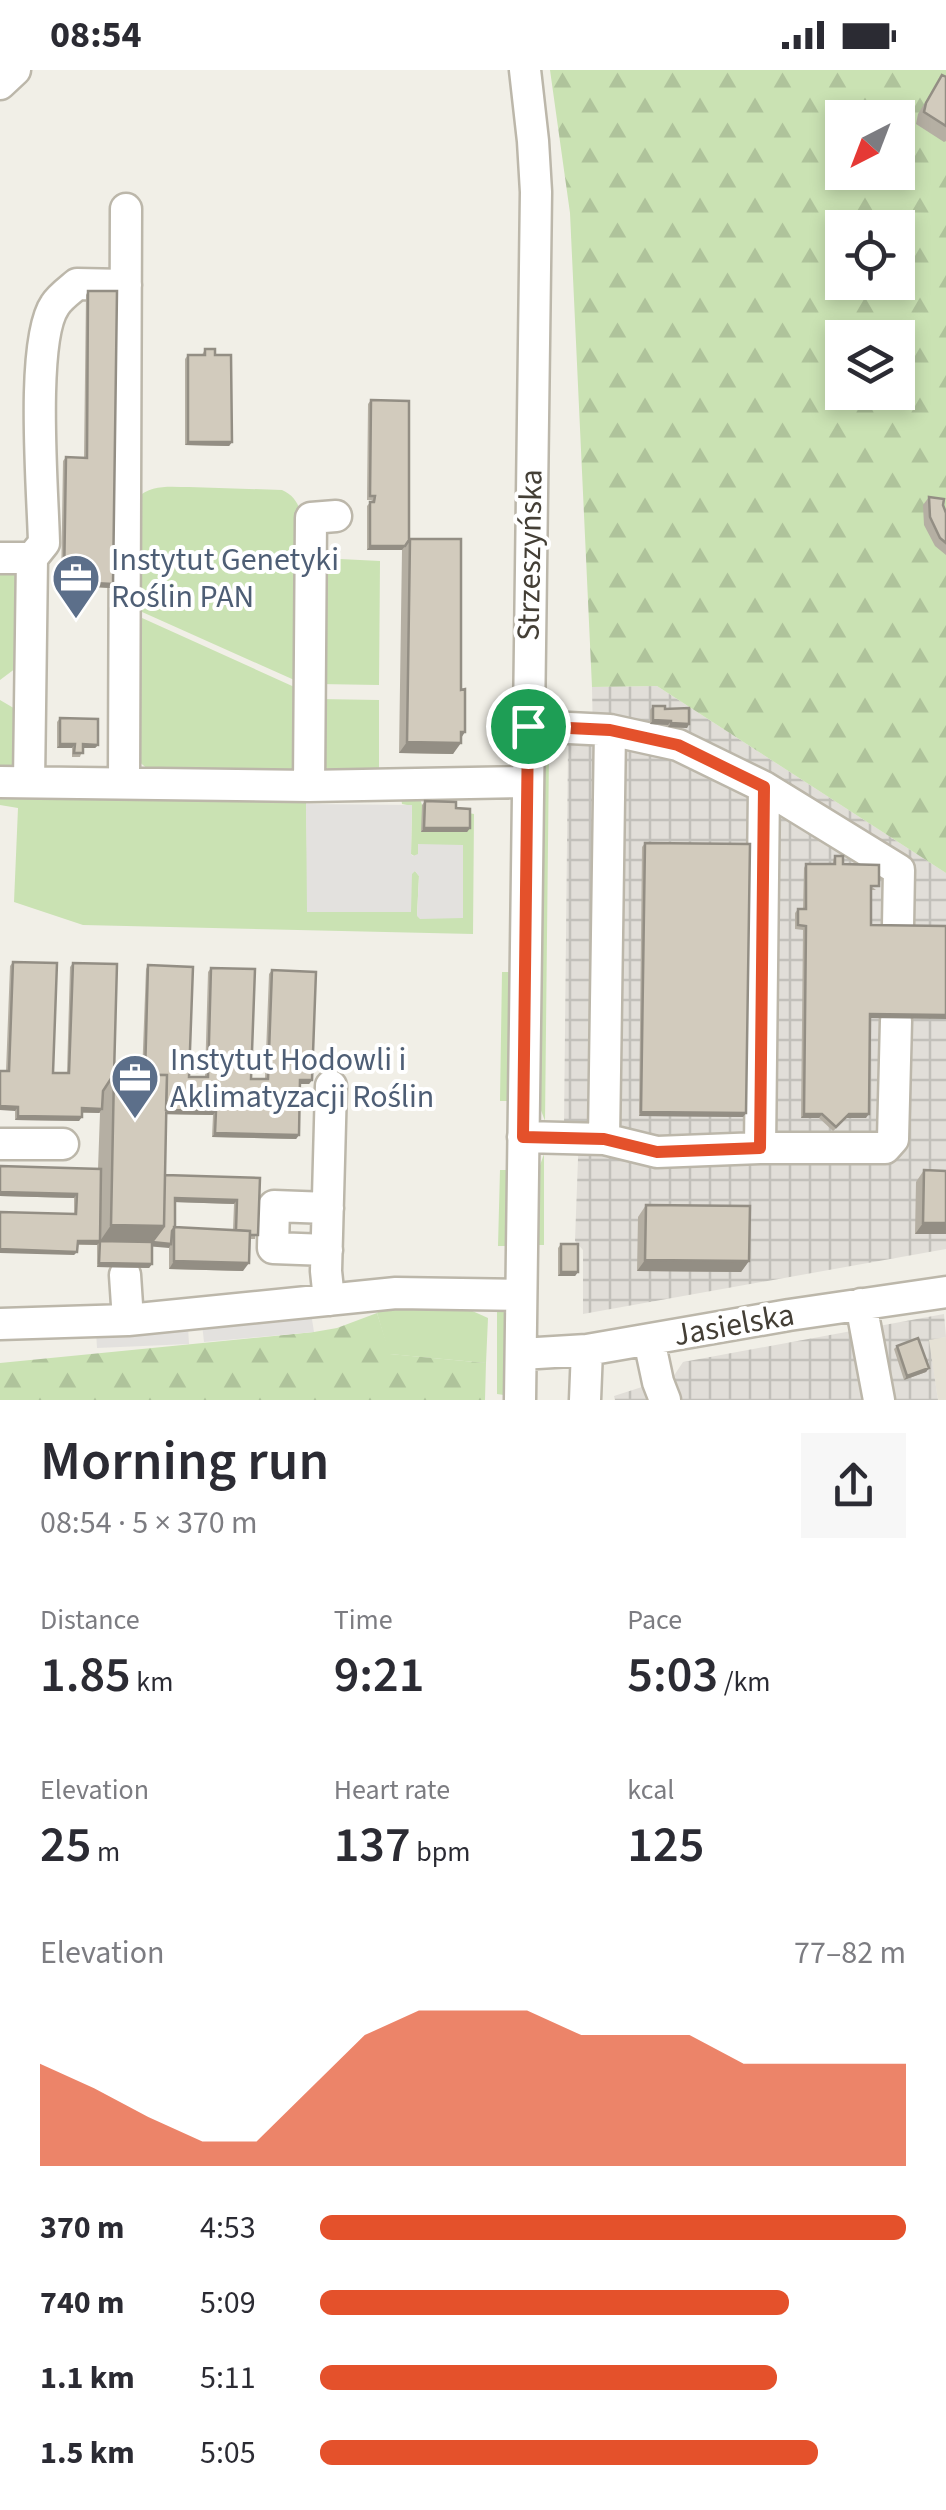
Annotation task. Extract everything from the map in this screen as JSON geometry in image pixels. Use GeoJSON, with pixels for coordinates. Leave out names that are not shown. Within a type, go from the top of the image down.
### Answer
{"type":"FeatureCollection","features":[{"type":"Feature","properties":{"kind":"street"},"geometry":{"type":"LineString","coordinates":[[0,84],[14,70]]}},
{"type":"Feature","properties":{"kind":"street","name":"Strzeszyńska"},"geometry":{"type":"LineString","coordinates":[[520,1400],[536,192],[525,70]]}},
{"type":"Feature","properties":{"kind":"street"},"geometry":{"type":"LineString","coordinates":[[124,782],[126,209]]}},
{"type":"Feature","properties":{"kind":"street"},"geometry":{"type":"LineString","coordinates":[[126,285],[77,284],[54,306],[43,339],[40,388],[44,544],[32,558],[14,782],[309,786],[527,782]]}},
{"type":"Feature","properties":{"kind":"street"},"geometry":{"type":"LineString","coordinates":[[309,786],[312,518],[336,516]]}},
{"type":"Feature","properties":{"kind":"street"},"geometry":{"type":"LineString","coordinates":[[0,558],[32,558]]}},
{"type":"Feature","properties":{"kind":"street"},"geometry":{"type":"LineString","coordinates":[[528,726],[610,730],[678,745],[764,787],[900,870],[898,926]]}},
{"type":"Feature","properties":{"kind":"street"},"geometry":{"type":"LineString","coordinates":[[604,1139],[610,730]]}},
{"type":"Feature","properties":{"kind":"street"},"geometry":{"type":"LineString","coordinates":[[760,1148],[764,787]]}},
{"type":"Feature","properties":{"kind":"street"},"geometry":{"type":"LineString","coordinates":[[523,1137],[604,1139],[657,1152],[886,1148],[893,1140],[896,1021]]}},
{"type":"Feature","properties":{"kind":"street"},"geometry":{"type":"LineString","coordinates":[[329,1300],[331,1086]]}},
{"type":"Feature","properties":{"kind":"street"},"geometry":{"type":"LineString","coordinates":[[0,1144],[63,1144]]}},
{"type":"Feature","properties":{"kind":"street"},"geometry":{"type":"LineString","coordinates":[[327,1250],[272,1248],[274,1206],[328,1208]]}},
{"type":"Feature","properties":{"kind":"street"},"geometry":{"type":"LineString","coordinates":[[124,1276],[128,1320]]}},
{"type":"Feature","properties":{"kind":"street","name":"Jasielska"},"geometry":{"type":"LineString","coordinates":[[521,1354],[587,1350],[946,1292]]}},
{"type":"Feature","properties":{"kind":"street"},"geometry":{"type":"LineString","coordinates":[[0,1324],[128,1320],[396,1293],[522,1295]]}},
{"type":"Feature","properties":{"kind":"street"},"geometry":{"type":"LineString","coordinates":[[860,1304],[879,1400]]}},
{"type":"Feature","properties":{"kind":"street"},"geometry":{"type":"LineString","coordinates":[[649,1340],[665,1400]]}},
{"type":"Feature","properties":{"kind":"street"},"geometry":{"type":"LineString","coordinates":[[585,1400],[587,1350]]}},
{"type":"Feature","properties":{"kind":"shaded area"},"geometry":{"type":"Polygon","coordinates":[[[657,686],[946,873],[946,1249],[583,1314],[583,1250],[575,1241],[579,1131],[564,1127],[568,744],[593,739],[592,687],[657,686]]]}},
{"type":"Feature","properties":{"kind":"shaded area"},"geometry":{"type":"Polygon","coordinates":[[[306,804],[412,805],[413,856],[418,854],[418,844],[463,845],[463,918],[420,919],[419,876],[415,871],[411,912],[307,912],[306,804]]]}},
{"type":"Feature","properties":{"kind":"shaded area"},"geometry":{"type":"Polygon","coordinates":[[[311,1313],[314,1332],[204,1342],[202,1324],[311,1313]]]}},
{"type":"Feature","properties":{"kind":"shaded area"},"geometry":{"type":"Polygon","coordinates":[[[944,1314],[946,1337],[929,1340],[938,1400],[615,1400],[614,1396],[673,1377],[683,1362],[944,1314]]]}},
{"type":"Feature","properties":{"kind":"shaded area"},"geometry":{"type":"Polygon","coordinates":[[[188,1327],[189,1344],[97,1348],[96,1331],[188,1327]]]}},
{"type":"Feature","properties":{"kind":"shaded area"},"geometry":{"type":"Polygon","coordinates":[[[946,1337],[946,1400],[938,1400],[928,1339],[946,1337]]]}},
{"type":"Feature","properties":{"kind":"green space"},"geometry":{"type":"Polygon","coordinates":[[[550,70],[946,70],[946,873],[657,686],[592,687],[570,213],[550,70]]]}},
{"type":"Feature","properties":{"kind":"green space"},"geometry":{"type":"Polygon","coordinates":[[[168,487],[282,490],[298,504],[302,516],[301,683],[131,607],[137,498],[142,494],[168,487]]]}},
{"type":"Feature","properties":{"kind":"green space"},"geometry":{"type":"Polygon","coordinates":[[[320,558],[380,561],[379,685],[319,684],[320,558]]]}},
{"type":"Feature","properties":{"kind":"green space"},"geometry":{"type":"Polygon","coordinates":[[[0,562],[21,571],[20,665],[0,680],[0,562]]]}},
{"type":"Feature","properties":{"kind":"green space"},"geometry":{"type":"Polygon","coordinates":[[[131,613],[301,690],[294,772],[158,778],[136,759],[131,613]]]}},
{"type":"Feature","properties":{"kind":"green space"},"geometry":{"type":"Polygon","coordinates":[[[505,691],[513,691],[512,740],[504,762],[505,691]]]}},
{"type":"Feature","properties":{"kind":"green space"},"geometry":{"type":"Polygon","coordinates":[[[319,699],[379,700],[379,774],[331,771],[324,766],[319,699]]]}},
{"type":"Feature","properties":{"kind":"green space"},"geometry":{"type":"Polygon","coordinates":[[[0,700],[17,710],[18,760],[0,778],[0,700]]]}},
{"type":"Feature","properties":{"kind":"green space"},"geometry":{"type":"Polygon","coordinates":[[[549,752],[545,1121],[539,1105],[543,771],[549,752]]]}},
{"type":"Feature","properties":{"kind":"green space"},"geometry":{"type":"Polygon","coordinates":[[[0,789],[306,796],[308,911],[415,871],[419,876],[417,915],[462,918],[463,845],[418,845],[418,855],[411,854],[412,806],[402,804],[401,797],[418,792],[422,805],[474,814],[473,934],[83,925],[14,902],[18,808],[0,805],[0,789]]]}},
{"type":"Feature","properties":{"kind":"green space"},"geometry":{"type":"Polygon","coordinates":[[[502,972],[509,972],[508,1101],[500,1101],[502,972]]]}},
{"type":"Feature","properties":{"kind":"green space"},"geometry":{"type":"Polygon","coordinates":[[[544,1154],[544,1245],[537,1245],[539,1168],[544,1154]]]}},
{"type":"Feature","properties":{"kind":"green space"},"geometry":{"type":"Polygon","coordinates":[[[500,1170],[507,1170],[506,1246],[498,1246],[500,1170]]]}},
{"type":"Feature","properties":{"kind":"green space"},"geometry":{"type":"Polygon","coordinates":[[[385,1304],[459,1305],[488,1318],[486,1363],[389,1354],[377,1313],[385,1304]]]}},
{"type":"Feature","properties":{"kind":"green space"},"geometry":{"type":"Polygon","coordinates":[[[497,1306],[505,1306],[504,1395],[497,1394],[497,1306]]]}},
{"type":"Feature","properties":{"kind":"green space"},"geometry":{"type":"Polygon","coordinates":[[[377,1313],[390,1354],[486,1363],[485,1400],[0,1400],[0,1363],[314,1332],[377,1313]]]}},
{"type":"Feature","properties":{"kind":"building"},"geometry":{"type":"Polygon","coordinates":[[[942,75],[946,77],[946,126],[924,112],[942,75]]]}},
{"type":"Feature","properties":{"kind":"building"},"geometry":{"type":"Polygon","coordinates":[[[88,291],[117,291],[113,584],[95,583],[95,590],[85,590],[86,583],[64,583],[66,457],[87,458],[88,291]]]}},
{"type":"Feature","properties":{"kind":"building"},"geometry":{"type":"Polygon","coordinates":[[[205,349],[215,349],[215,355],[231,355],[232,442],[188,442],[188,355],[205,355],[205,349]]]}},
{"type":"Feature","properties":{"kind":"building"},"geometry":{"type":"Polygon","coordinates":[[[371,400],[409,401],[409,540],[405,546],[370,546],[370,502],[374,502],[375,496],[370,496],[371,400]]]}},
{"type":"Feature","properties":{"kind":"building"},"geometry":{"type":"Polygon","coordinates":[[[929,497],[944,499],[946,543],[930,517],[929,497]]]}},
{"type":"Feature","properties":{"kind":"building"},"geometry":{"type":"Polygon","coordinates":[[[410,539],[461,539],[461,690],[465,689],[465,732],[461,732],[461,743],[407,742],[410,539]]]}},
{"type":"Feature","properties":{"kind":"building"},"geometry":{"type":"Polygon","coordinates":[[[653,706],[689,708],[689,724],[653,720],[653,706]]]}},
{"type":"Feature","properties":{"kind":"building"},"geometry":{"type":"Polygon","coordinates":[[[60,718],[98,719],[98,745],[83,744],[83,753],[74,753],[75,744],[60,744],[60,718]]]}},
{"type":"Feature","properties":{"kind":"building"},"geometry":{"type":"Polygon","coordinates":[[[425,801],[456,802],[456,808],[470,809],[470,828],[424,828],[425,801]]]}},
{"type":"Feature","properties":{"kind":"building"},"geometry":{"type":"Polygon","coordinates":[[[645,843],[750,844],[746,1113],[641,1112],[645,843]]]}},
{"type":"Feature","properties":{"kind":"building"},"geometry":{"type":"Polygon","coordinates":[[[835,856],[843,856],[843,864],[879,865],[879,886],[871,886],[871,925],[946,926],[946,1015],[870,1014],[869,1114],[849,1114],[836,1127],[822,1114],[804,1114],[806,926],[798,925],[798,909],[806,909],[806,864],[835,864],[835,856]]]}},
{"type":"Feature","properties":{"kind":"building"},"geometry":{"type":"Polygon","coordinates":[[[13,962],[57,963],[53,1073],[69,1073],[73,963],[117,964],[114,1074],[103,1091],[102,1109],[82,1108],[82,1117],[18,1116],[18,1107],[0,1106],[0,1071],[9,1071],[13,962]]]}},
{"type":"Feature","properties":{"kind":"building"},"geometry":{"type":"Polygon","coordinates":[[[148,965],[193,967],[189,1077],[208,1077],[211,968],[255,969],[251,1079],[268,1079],[272,970],[316,972],[312,1080],[300,1080],[299,1135],[215,1133],[216,1111],[166,1110],[167,1075],[145,1075],[148,965]]]}},
{"type":"Feature","properties":{"kind":"building"},"geometry":{"type":"Polygon","coordinates":[[[114,1074],[167,1075],[164,1226],[111,1225],[114,1074]]]}},
{"type":"Feature","properties":{"kind":"building"},"geometry":{"type":"Polygon","coordinates":[[[0,1166],[101,1169],[100,1241],[78,1241],[77,1252],[0,1249],[0,1212],[76,1214],[77,1194],[0,1192],[0,1166]]]}},
{"type":"Feature","properties":{"kind":"building"},"geometry":{"type":"Polygon","coordinates":[[[924,1170],[946,1171],[946,1223],[923,1223],[924,1170]]]}},
{"type":"Feature","properties":{"kind":"building"},"geometry":{"type":"Polygon","coordinates":[[[165,1175],[260,1178],[258,1235],[236,1230],[237,1200],[175,1198],[171,1244],[152,1242],[164,1226],[165,1175]]]}},
{"type":"Feature","properties":{"kind":"building"},"geometry":{"type":"Polygon","coordinates":[[[646,1205],[750,1206],[749,1261],[645,1260],[646,1205]]]}},
{"type":"Feature","properties":{"kind":"building"},"geometry":{"type":"Polygon","coordinates":[[[174,1227],[250,1231],[249,1263],[174,1261],[174,1227]]]}},
{"type":"Feature","properties":{"kind":"building"},"geometry":{"type":"Polygon","coordinates":[[[100,1241],[152,1242],[152,1264],[99,1263],[100,1241]]]}},
{"type":"Feature","properties":{"kind":"building"},"geometry":{"type":"Polygon","coordinates":[[[561,1244],[578,1244],[578,1272],[561,1272],[561,1244]]]}},
{"type":"Feature","properties":{"kind":"building"},"geometry":{"type":"Polygon","coordinates":[[[918,1338],[929,1368],[907,1376],[897,1346],[918,1338]]]}},
{"type":"Feature","properties":{"kind":"place","name":"Instytut Genetyki Roślin PAN"},"geometry":{"type":"Point","coordinates":[76,620]}},
{"type":"Feature","properties":{"kind":"place","name":"Instytut Hodowli i Aklimatyzacji Roślin"},"geometry":{"type":"Point","coordinates":[135,1120]}},
{"type":"Feature","properties":{"kind":"route"},"geometry":{"type":"LineString","coordinates":[[528,726],[610,730],[678,745],[764,787],[760,1148],[657,1152],[604,1139],[523,1137],[528,726]]}}]}
